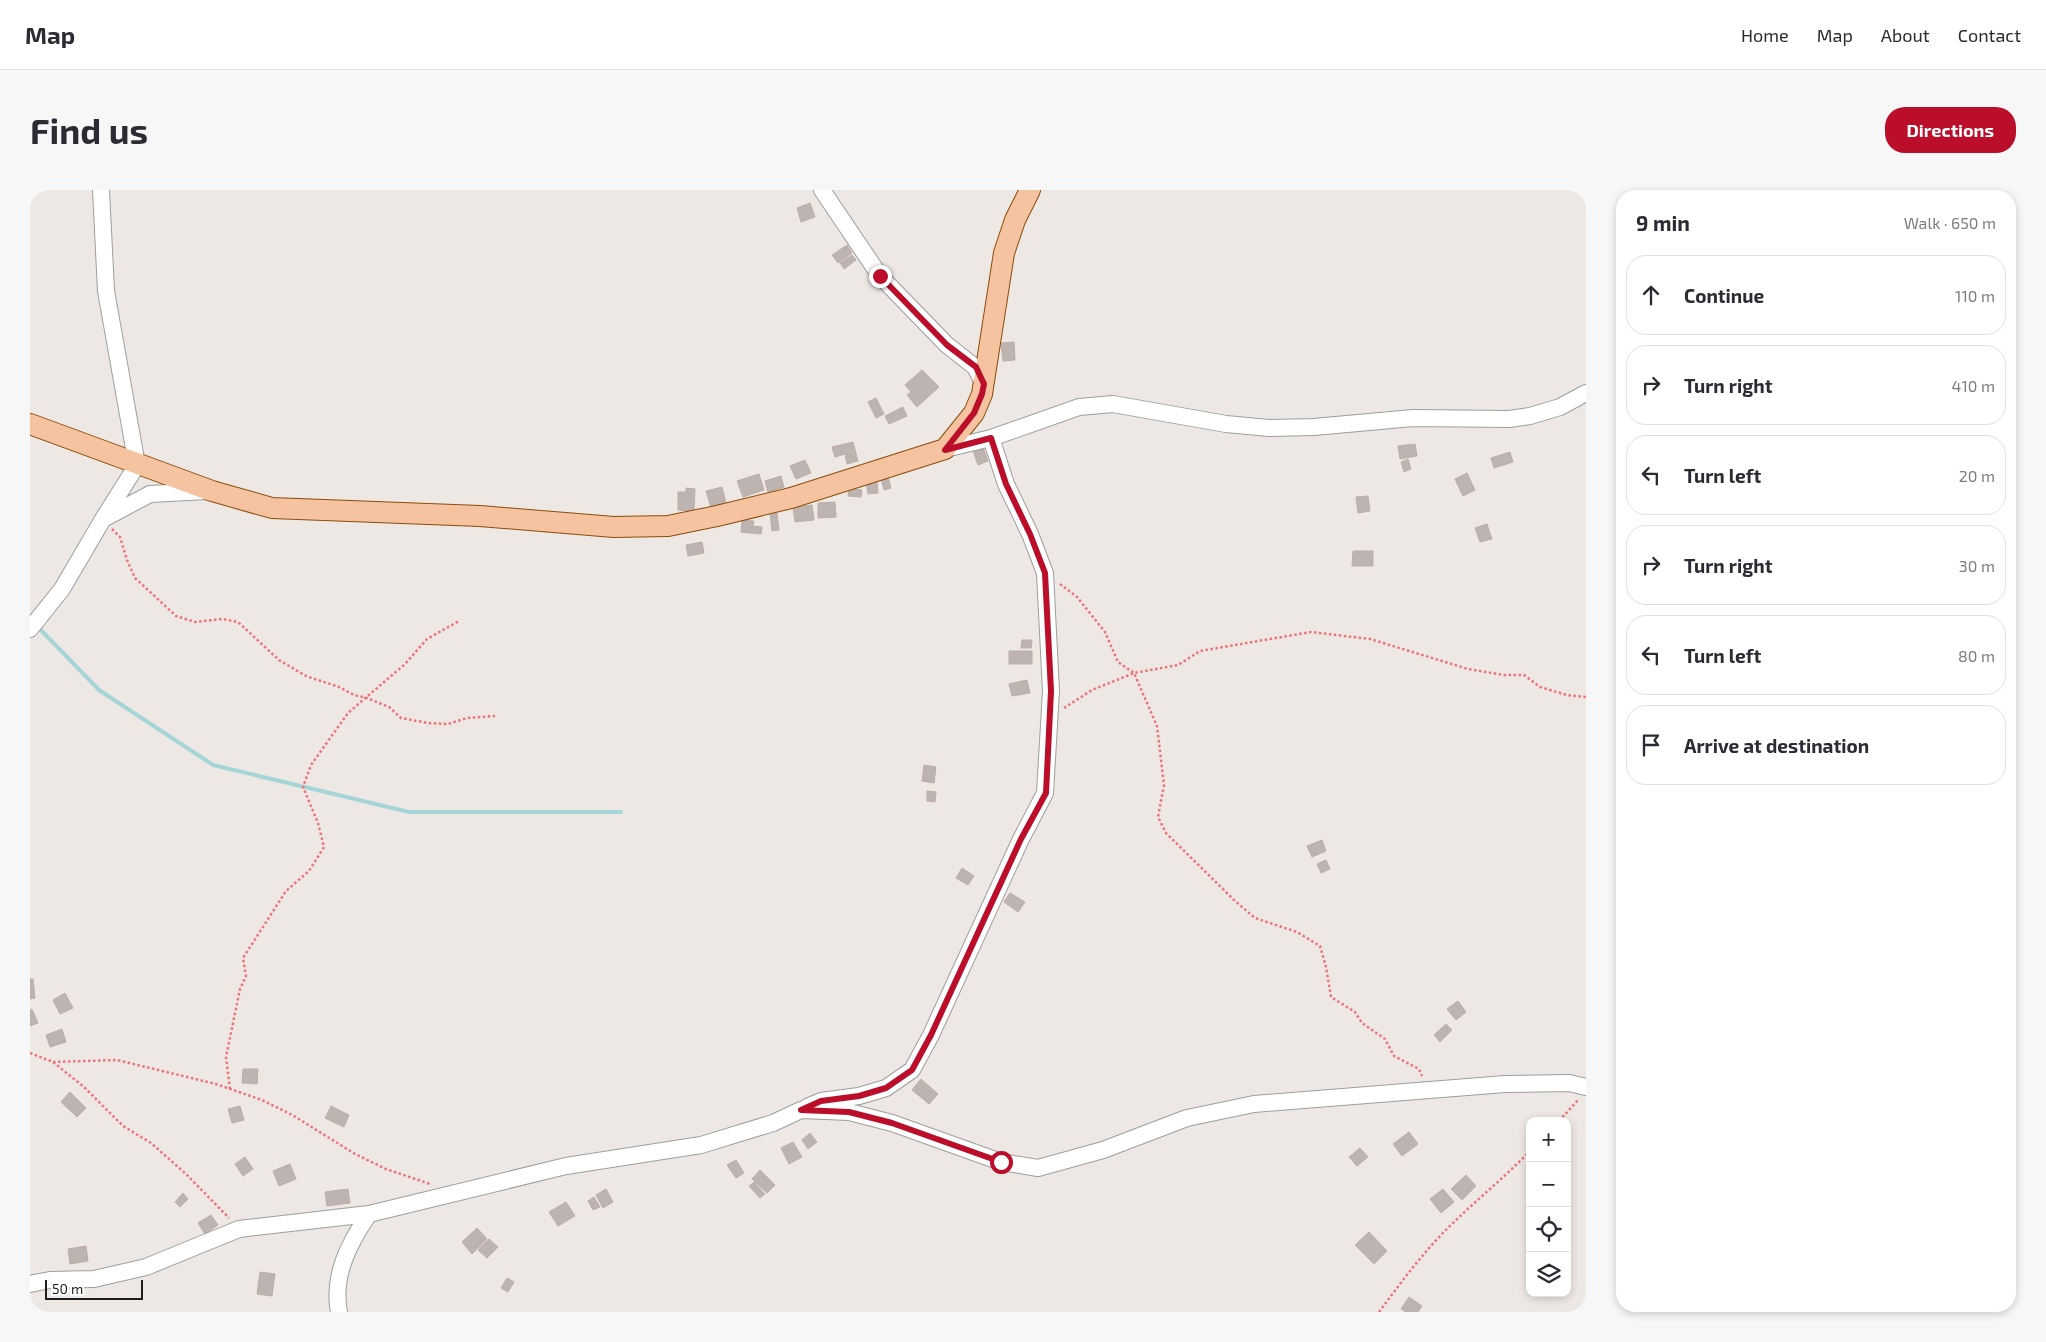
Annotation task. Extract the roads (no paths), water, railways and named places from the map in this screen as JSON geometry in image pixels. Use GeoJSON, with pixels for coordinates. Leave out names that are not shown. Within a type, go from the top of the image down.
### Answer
{"type":"FeatureCollection","features":[{"type":"Feature","properties":{"kind":"main road"},"geometry":{"type":"LineString","coordinates":[[30,424],[212,491],[272,508],[480,516],[614,527],[668,526],[717,516],[791,498],[945,450],[974,413],[982,394],[1004,253],[1015,220],[1030,190]]}},
{"type":"Feature","properties":{"kind":"street"},"geometry":{"type":"LineString","coordinates":[[30,629],[62,589],[137,464],[106,291],[101,190]]}},
{"type":"Feature","properties":{"kind":"street"},"geometry":{"type":"LineString","coordinates":[[822,190],[880,276],[947,345],[976,367],[984,384]]}},
{"type":"Feature","properties":{"kind":"street"},"geometry":{"type":"LineString","coordinates":[[945,450],[991,438],[1079,407],[1113,404],[1226,424],[1269,428],[1314,427],[1412,418],[1509,419],[1530,416],[1560,407],[1586,393]]}},
{"type":"Feature","properties":{"kind":"street"},"geometry":{"type":"LineString","coordinates":[[30,1284],[50,1280],[94,1279],[146,1267],[238,1229],[369,1214],[566,1166],[701,1145],[773,1123],[821,1101],[859,1096],[886,1088],[912,1070],[931,1035],[1021,839],[1046,793],[1051,691],[1045,573],[1030,534],[1006,484],[991,438]]}},
{"type":"Feature","properties":{"kind":"street"},"geometry":{"type":"LineString","coordinates":[[103,519],[150,494],[212,491]]}},
{"type":"Feature","properties":{"kind":"street"},"geometry":{"type":"LineString","coordinates":[[801,1110],[849,1112],[892,1123],[1001,1162],[1038,1168],[1103,1150],[1187,1118],[1254,1104],[1505,1084],[1568,1083],[1583,1092]]}},
{"type":"Feature","properties":{"kind":"street"},"geometry":{"type":"LineString","coordinates":[[339,1312],[337,1300],[341,1266],[352,1238],[369,1214]]}},
{"type":"Feature","properties":{"kind":"waterway"},"geometry":{"type":"LineString","coordinates":[[38,627],[99,690],[213,765],[409,812],[621,812]]}}]}
